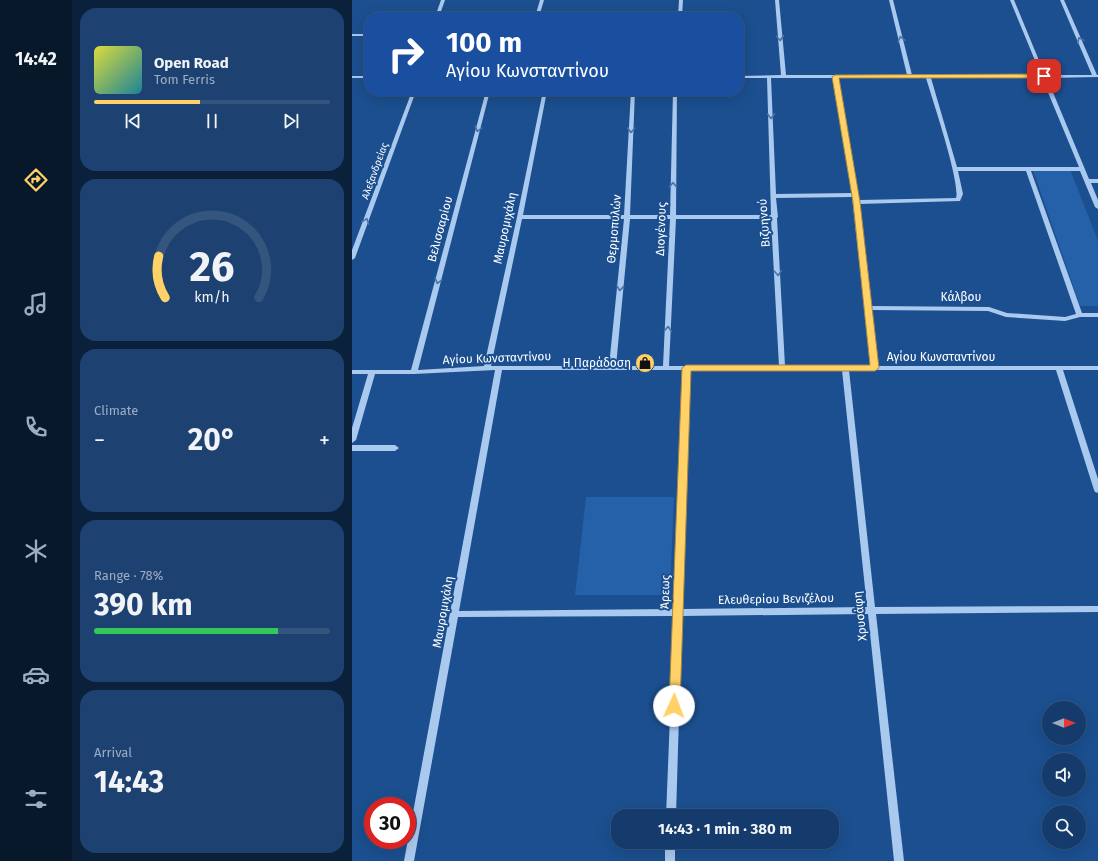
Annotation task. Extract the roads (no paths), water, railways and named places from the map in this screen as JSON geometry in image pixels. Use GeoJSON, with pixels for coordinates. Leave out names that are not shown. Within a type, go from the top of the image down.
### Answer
{"type":"FeatureCollection","features":[{"type":"Feature","properties":{"kind":"street"},"geometry":{"type":"LineString","coordinates":[[439,12],[443,0]]}},
{"type":"Feature","properties":{"kind":"street"},"geometry":{"type":"LineString","coordinates":[[538,12],[542,0]]}},
{"type":"Feature","properties":{"kind":"street"},"geometry":{"type":"LineString","coordinates":[[680,12],[681,0]]}},
{"type":"Feature","properties":{"kind":"street"},"geometry":{"type":"LineString","coordinates":[[777,0],[784,77]]}},
{"type":"Feature","properties":{"kind":"street"},"geometry":{"type":"LineString","coordinates":[[891,0],[910,76]]}},
{"type":"Feature","properties":{"kind":"street"},"geometry":{"type":"LineString","coordinates":[[1012,0],[1098,206]]}},
{"type":"Feature","properties":{"kind":"street"},"geometry":{"type":"LineString","coordinates":[[744,77],[1097,76],[1062,0]]}},
{"type":"Feature","properties":{"kind":"street"},"geometry":{"type":"LineString","coordinates":[[352,34],[364,35]]}},
{"type":"Feature","properties":{"kind":"street"},"geometry":{"type":"LineString","coordinates":[[856,202],[958,200],[960,194],[955,169],[928,76]]}},
{"type":"Feature","properties":{"kind":"street"},"geometry":{"type":"LineString","coordinates":[[352,77],[364,77]]}},
{"type":"Feature","properties":{"kind":"street","name":"Βιζυηνού"},"geometry":{"type":"LineString","coordinates":[[770,77],[773,196],[782,368]]}},
{"type":"Feature","properties":{"kind":"street"},"geometry":{"type":"LineString","coordinates":[[835,77],[856,195],[875,368]]}},
{"type":"Feature","properties":{"kind":"street","name":"Αλεξανδρείας"},"geometry":{"type":"LineString","coordinates":[[352,258],[412,96]]}},
{"type":"Feature","properties":{"kind":"street","name":"Βελισσαρίου"},"geometry":{"type":"LineString","coordinates":[[414,372],[487,96]]}},
{"type":"Feature","properties":{"kind":"street","name":"Μαυρομιχάλη"},"geometry":{"type":"LineString","coordinates":[[487,369],[520,217],[543,96]]}},
{"type":"Feature","properties":{"kind":"street","name":"Θερμοπυλών"},"geometry":{"type":"LineString","coordinates":[[612,368],[626,216],[633,96]]}},
{"type":"Feature","properties":{"kind":"street","name":"Διογένους"},"geometry":{"type":"LineString","coordinates":[[666,368],[673,217],[675,96]]}},
{"type":"Feature","properties":{"kind":"street"},"geometry":{"type":"LineString","coordinates":[[955,169],[1083,169]]}},
{"type":"Feature","properties":{"kind":"street"},"geometry":{"type":"LineString","coordinates":[[1028,169],[1080,315]]}},
{"type":"Feature","properties":{"kind":"street"},"geometry":{"type":"LineString","coordinates":[[1088,181],[1098,181]]}},
{"type":"Feature","properties":{"kind":"street"},"geometry":{"type":"LineString","coordinates":[[773,196],[856,195]]}},
{"type":"Feature","properties":{"kind":"street"},"geometry":{"type":"LineString","coordinates":[[520,217],[775,217]]}},
{"type":"Feature","properties":{"kind":"street","name":"Κάλβου"},"geometry":{"type":"LineString","coordinates":[[869,308],[989,309],[1006,315],[1065,319],[1080,315],[1098,315]]}},
{"type":"Feature","properties":{"kind":"street","name":"Αγίου Κωνσταντίνου"},"geometry":{"type":"LineString","coordinates":[[352,372],[414,372],[499,368],[1098,368]]}},
{"type":"Feature","properties":{"kind":"street","name":"Μαυρομιχάλη"},"geometry":{"type":"LineString","coordinates":[[409,861],[499,368]]}},
{"type":"Feature","properties":{"kind":"street","name":"Άρεως"},"geometry":{"type":"LineString","coordinates":[[671,809],[686,368]]}},
{"type":"Feature","properties":{"kind":"street","name":"Χρυσάφη"},"geometry":{"type":"LineString","coordinates":[[845,368],[899,861]]}},
{"type":"Feature","properties":{"kind":"street"},"geometry":{"type":"LineString","coordinates":[[1059,368],[1098,490]]}},
{"type":"Feature","properties":{"kind":"street"},"geometry":{"type":"LineString","coordinates":[[352,440],[372,373]]}},
{"type":"Feature","properties":{"kind":"street"},"geometry":{"type":"LineString","coordinates":[[352,448],[395,448]]}},
{"type":"Feature","properties":{"kind":"street","name":"Ελευθερίου Βενιζέλου"},"geometry":{"type":"LineString","coordinates":[[454,614],[1098,609]]}},
{"type":"Feature","properties":{"kind":"street"},"geometry":{"type":"LineString","coordinates":[[670,849],[670,861]]}},
{"type":"Feature","properties":{"kind":"place","name":"Η Παράδοση"},"geometry":{"type":"Point","coordinates":[645,363]}}]}
